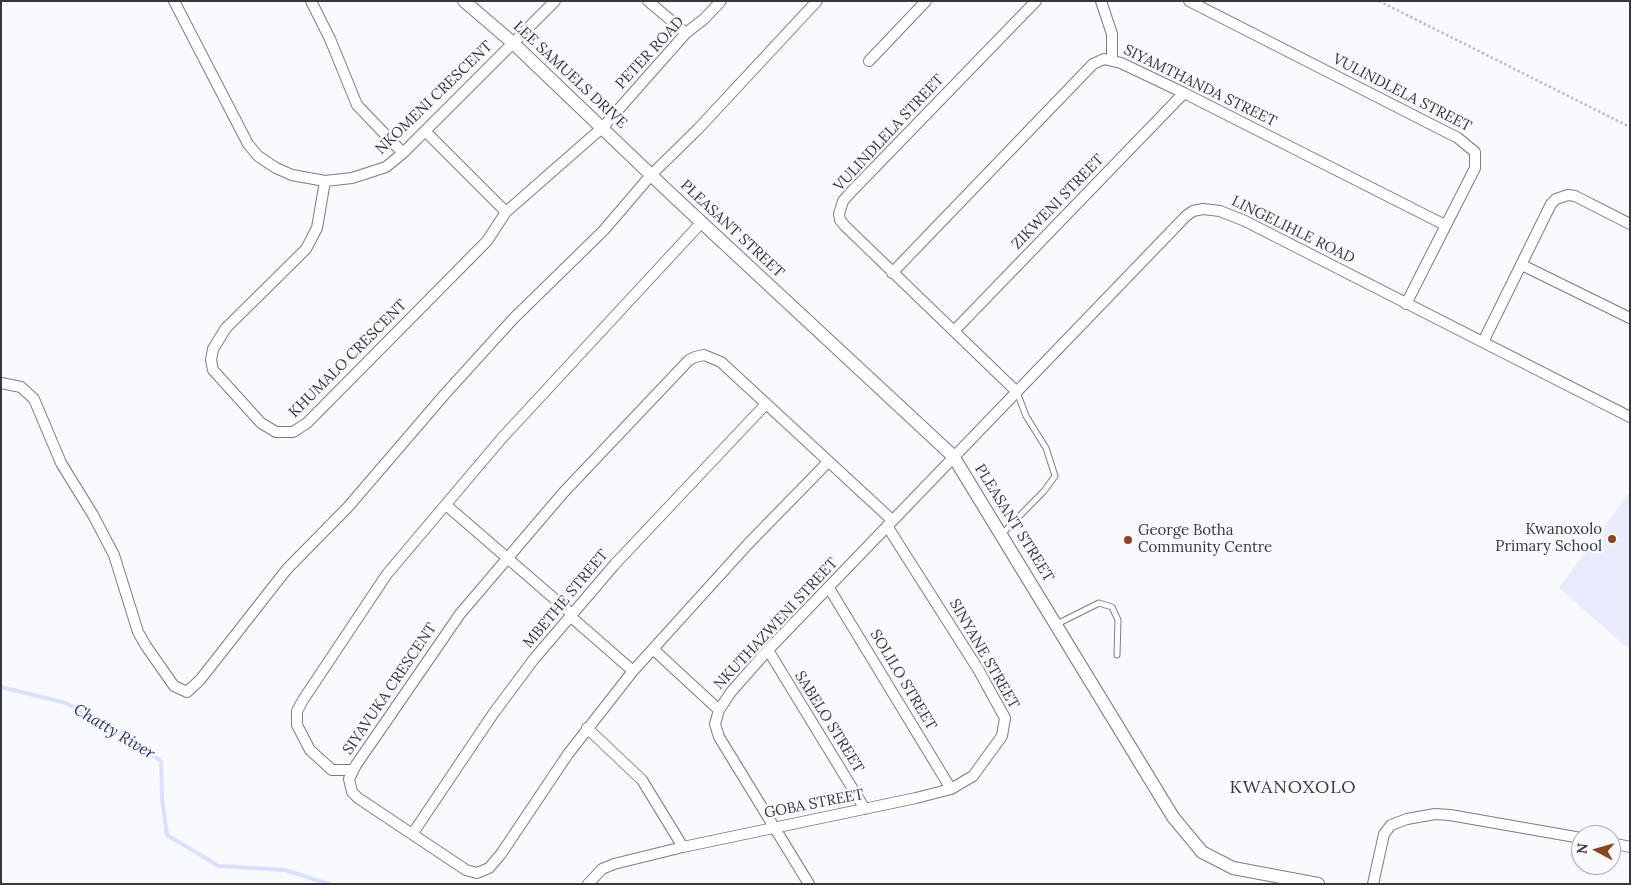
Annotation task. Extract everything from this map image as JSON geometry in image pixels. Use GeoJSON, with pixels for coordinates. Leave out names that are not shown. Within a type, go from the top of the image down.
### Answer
{"type":"FeatureCollection","features":[{"type":"Feature","properties":{"kind":"street","name":"NKOMENI CRESCENT"},"geometry":{"type":"LineString","coordinates":[[174,1],[248,144],[258,156],[276,168],[292,175],[325,181],[340,181],[370,174],[386,167],[555,1]]}},
{"type":"Feature","properties":{"kind":"street"},"geometry":{"type":"LineString","coordinates":[[311,1],[330,39],[357,105],[403,152]]}},
{"type":"Feature","properties":{"kind":"street","name":"LEE SAMUELS DRIVE"},"geometry":{"type":"LineString","coordinates":[[464,1],[513,43],[603,127],[651,175]]}},
{"type":"Feature","properties":{"kind":"street"},"geometry":{"type":"LineString","coordinates":[[648,1],[686,33]]}},
{"type":"Feature","properties":{"kind":"street","name":"PETER ROAD"},"geometry":{"type":"LineString","coordinates":[[603,127],[686,33],[704,19],[721,1]]}},
{"type":"Feature","properties":{"kind":"street"},"geometry":{"type":"LineString","coordinates":[[1,383],[21,386],[34,399],[61,463],[93,515],[114,556],[142,639],[174,686],[186,692],[200,680],[287,569],[348,507],[445,394],[548,282],[604,230],[651,175],[817,1]]}},
{"type":"Feature","properties":{"kind":"street"},"geometry":{"type":"LineString","coordinates":[[868,61],[926,1]]}},
{"type":"Feature","properties":{"kind":"street","name":"VULINDLELA STREET"},"geometry":{"type":"LineString","coordinates":[[1017,392],[892,273],[840,220],[839,214],[843,201],[1036,1]]}},
{"type":"Feature","properties":{"kind":"street"},"geometry":{"type":"LineString","coordinates":[[1101,1],[1112,34],[1112,60]]}},
{"type":"Feature","properties":{"kind":"street","name":"VULINDLELA STREET"},"geometry":{"type":"LineString","coordinates":[[1188,1],[1471,146],[1476,157],[1475,168],[1406,304]]}},
{"type":"Feature","properties":{"kind":"street","name":"SIYAMTHANDA STREET"},"geometry":{"type":"LineString","coordinates":[[892,273],[1093,64],[1104,59],[1112,60],[1184,93],[1445,225]]}},
{"type":"Feature","properties":{"kind":"street","name":"ZIKWENI STREET"},"geometry":{"type":"LineString","coordinates":[[954,331],[1184,93]]}},
{"type":"Feature","properties":{"kind":"street","name":"KHUMALO CRESCENT"},"geometry":{"type":"LineString","coordinates":[[325,181],[317,228],[306,250],[226,328],[213,349],[211,360],[214,370],[261,423],[276,432],[293,432],[307,423],[487,242],[506,212],[603,127]]}},
{"type":"Feature","properties":{"kind":"street"},"geometry":{"type":"LineString","coordinates":[[425,130],[506,212]]}},
{"type":"Feature","properties":{"kind":"street","name":"PLEASANT STREET"},"geometry":{"type":"LineString","coordinates":[[651,175],[953,456],[1002,534],[1172,818],[1202,852],[1233,868],[1318,884]]}},
{"type":"Feature","properties":{"kind":"street"},"geometry":{"type":"LineString","coordinates":[[1483,342],[1551,204],[1561,196],[1575,196],[1630,224]]}},
{"type":"Feature","properties":{"kind":"street","name":"LINGELIHLE ROAD"},"geometry":{"type":"LineString","coordinates":[[953,456],[1186,216],[1203,209],[1220,211],[1245,221],[1630,417]]}},
{"type":"Feature","properties":{"kind":"street"},"geometry":{"type":"LineString","coordinates":[[352,770],[332,770],[310,750],[297,725],[297,711],[374,592],[446,505],[502,438],[701,223]]}},
{"type":"Feature","properties":{"kind":"street"},"geometry":{"type":"LineString","coordinates":[[1522,264],[1630,318]]}},
{"type":"Feature","properties":{"kind":"street","name":"SIYAVUKA CRESCENT"},"geometry":{"type":"LineString","coordinates":[[828,462],[748,544],[633,671],[587,728],[489,868],[477,873],[466,870],[358,798],[349,786],[352,770],[460,614],[563,493],[689,360],[704,355],[716,358],[828,462],[889,523]]}},
{"type":"Feature","properties":{"kind":"street","name":"MBETHE STREET"},"geometry":{"type":"LineString","coordinates":[[413,833],[512,687],[571,615],[615,564],[766,404]]}},
{"type":"Feature","properties":{"kind":"street","name":"NKUTHAZWENI STREET"},"geometry":{"type":"LineString","coordinates":[[809,884],[719,737],[715,724],[719,710],[731,692],[768,650],[953,456]]}},
{"type":"Feature","properties":{"kind":"street"},"geometry":{"type":"LineString","coordinates":[[446,505],[633,671]]}},
{"type":"Feature","properties":{"kind":"street","name":"SINYANE STREET"},"geometry":{"type":"LineString","coordinates":[[889,523],[973,661],[1005,718],[1002,736],[973,776],[951,789]]}},
{"type":"Feature","properties":{"kind":"street","name":"SOLILO STREET"},"geometry":{"type":"LineString","coordinates":[[829,588],[951,789]]}},
{"type":"Feature","properties":{"kind":"street"},"geometry":{"type":"LineString","coordinates":[[653,649],[719,710]]}},
{"type":"Feature","properties":{"kind":"street","name":"SABELO STREET"},"geometry":{"type":"LineString","coordinates":[[768,650],[865,809]]}},
{"type":"Feature","properties":{"kind":"street"},"geometry":{"type":"LineString","coordinates":[[587,728],[642,780],[683,846]]}},
{"type":"Feature","properties":{"kind":"street","name":"GOBA STREET"},"geometry":{"type":"LineString","coordinates":[[588,884],[596,874],[608,866],[683,846],[865,809],[951,789]]}},
{"type":"Feature","properties":{"kind":"street"},"geometry":{"type":"LineString","coordinates":[[1373,884],[1384,834],[1392,825],[1407,819],[1435,814],[1450,815],[1571,836]]}},
{"type":"Feature","properties":{"kind":"lane"},"geometry":{"type":"LineString","coordinates":[[1002,534],[1044,491],[1055,476],[1046,448],[1026,416],[1017,392]]}},
{"type":"Feature","properties":{"kind":"lane"},"geometry":{"type":"LineString","coordinates":[[1056,624],[1100,603],[1112,606],[1118,620],[1117,655]]}},
{"type":"Feature","properties":{"kind":"path"},"geometry":{"type":"LineString","coordinates":[[1379,1],[1630,127]]}},
{"type":"Feature","properties":{"kind":"shaded area","name":"Kwanoxolo Primary School"},"geometry":{"type":"Polygon","coordinates":[[[1630,491],[1630,650],[1559,588],[1630,491]]]}},
{"type":"Feature","properties":{"kind":"waterway","name":"Chatty River"},"geometry":{"type":"LineString","coordinates":[[1,687],[66,703],[127,737],[161,761],[162,799],[167,835],[219,866],[285,870],[329,884]]}},
{"type":"Feature","properties":{"kind":"place","name":"Kwanoxolo Primary School"},"geometry":{"type":"Point","coordinates":[1612,539]}},
{"type":"Feature","properties":{"kind":"place","name":"George Botha Community Centre"},"geometry":{"type":"Point","coordinates":[1128,540]}},
{"type":"Feature","properties":{"kind":"district","name":"KWANOXOLO"},"geometry":{"type":"Point","coordinates":[1293,788]}}]}
